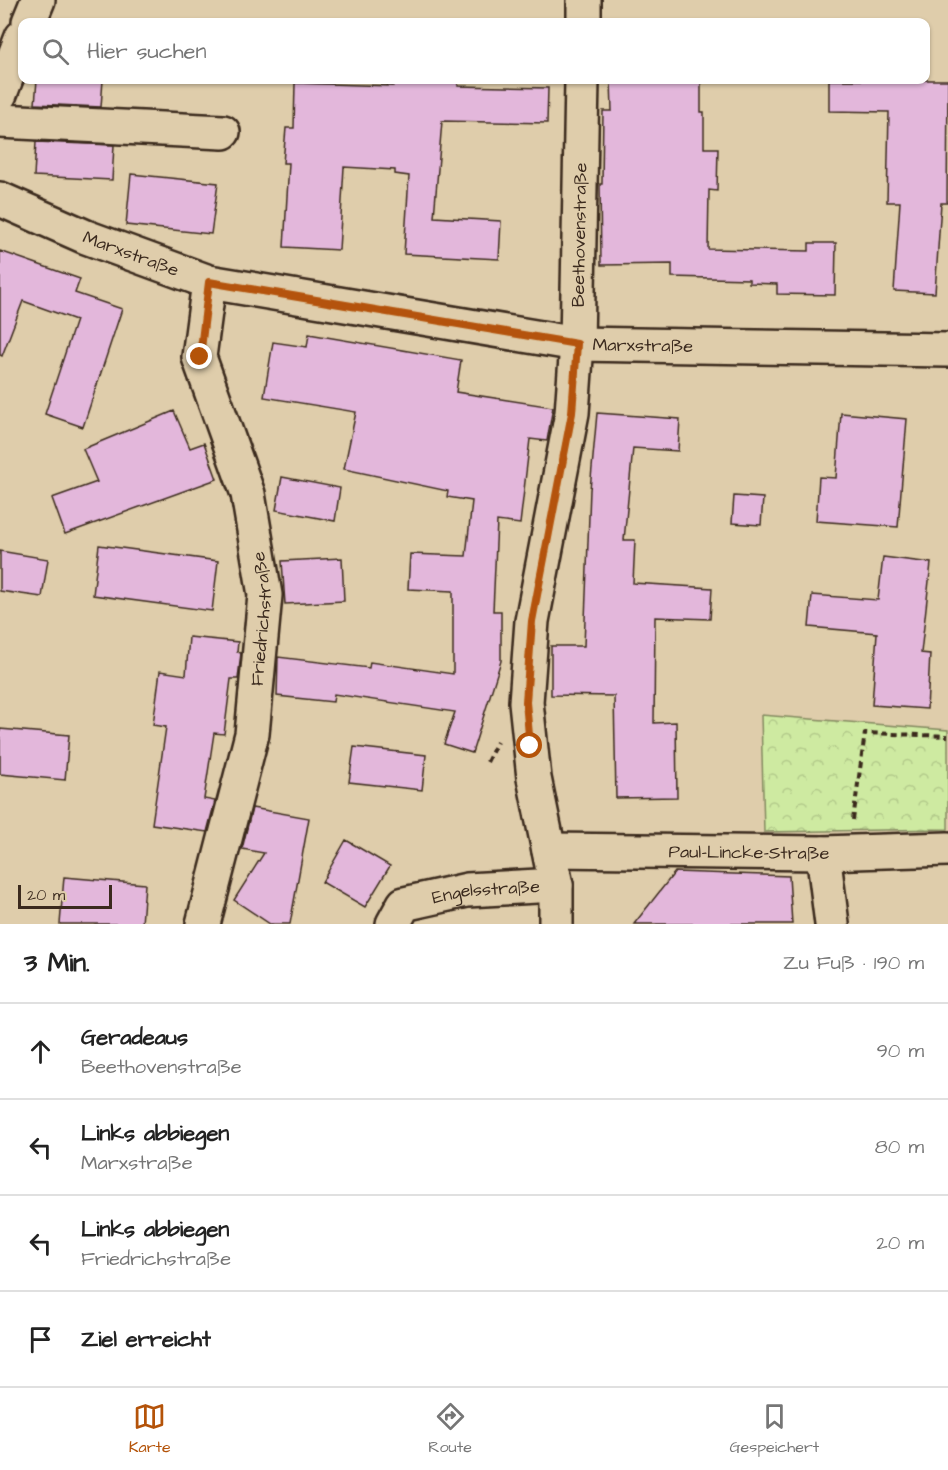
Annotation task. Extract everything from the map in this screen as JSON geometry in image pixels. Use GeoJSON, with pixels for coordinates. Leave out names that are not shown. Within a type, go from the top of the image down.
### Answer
{"type":"FeatureCollection","features":[{"type":"Feature","properties":{"kind":"street"},"geometry":{"type":"LineString","coordinates":[[30,18],[38,0]]}},
{"type":"Feature","properties":{"kind":"street"},"geometry":{"type":"LineString","coordinates":[[584,0],[584,18]]}},
{"type":"Feature","properties":{"kind":"street"},"geometry":{"type":"LineString","coordinates":[[0,94],[18,48]]}},
{"type":"Feature","properties":{"kind":"street","name":"Beethovenstraße"},"geometry":{"type":"LineString","coordinates":[[556,924],[556,885],[534,778],[526,702],[532,621],[572,413],[577,344],[582,84]]}},
{"type":"Feature","properties":{"kind":"street"},"geometry":{"type":"LineString","coordinates":[[0,121],[223,132]]}},
{"type":"Feature","properties":{"kind":"street","name":"Marxstraße"},"geometry":{"type":"LineString","coordinates":[[0,199],[87,237],[209,282],[577,344],[948,350]]}},
{"type":"Feature","properties":{"kind":"street","name":"Friedrichstraße"},"geometry":{"type":"LineString","coordinates":[[203,924],[252,734],[265,595],[248,494],[200,357],[209,282]]}},
{"type":"Feature","properties":{"kind":"street","name":"Paul-Lincke-Straße"},"geometry":{"type":"LineString","coordinates":[[549,850],[836,853],[948,849]]}},
{"type":"Feature","properties":{"kind":"street"},"geometry":{"type":"LineString","coordinates":[[832,924],[836,853]]}},
{"type":"Feature","properties":{"kind":"street","name":"Engelsstraße"},"geometry":{"type":"LineString","coordinates":[[393,924],[404,904],[467,890],[556,885]]}},
{"type":"Feature","properties":{"kind":"path"},"geometry":{"type":"LineString","coordinates":[[836,853],[865,733],[948,735]]}},
{"type":"Feature","properties":{"kind":"green space"},"geometry":{"type":"Polygon","coordinates":[[[761,715],[948,730],[948,829],[764,832],[761,715]]]}},
{"type":"Feature","properties":{"kind":"building"},"geometry":{"type":"Polygon","coordinates":[[[930,80],[948,80],[947,203],[941,203],[935,293],[894,291],[900,202],[887,202],[889,112],[829,111],[829,84],[930,84],[930,80]]]}},
{"type":"Feature","properties":{"kind":"building"},"geometry":{"type":"Polygon","coordinates":[[[37,84],[103,84],[101,107],[35,104],[37,84]]]}},
{"type":"Feature","properties":{"kind":"building"},"geometry":{"type":"Polygon","coordinates":[[[295,84],[393,86],[393,84],[458,84],[458,86],[548,88],[547,123],[442,121],[434,217],[501,221],[499,259],[404,254],[409,176],[395,174],[395,170],[344,167],[339,250],[284,247],[289,163],[283,163],[286,128],[294,128],[295,84]]]}},
{"type":"Feature","properties":{"kind":"building"},"geometry":{"type":"Polygon","coordinates":[[[611,84],[701,84],[704,148],[718,148],[717,191],[709,190],[708,249],[809,251],[809,243],[836,243],[835,295],[777,294],[777,284],[749,283],[749,279],[672,277],[672,264],[601,265],[600,184],[602,184],[603,111],[612,111],[611,84]]]}},
{"type":"Feature","properties":{"kind":"building"},"geometry":{"type":"Polygon","coordinates":[[[36,142],[114,145],[112,180],[34,176],[36,142]]]}},
{"type":"Feature","properties":{"kind":"building"},"geometry":{"type":"Polygon","coordinates":[[[131,174],[218,183],[211,234],[126,225],[131,174]]]}},
{"type":"Feature","properties":{"kind":"building"},"geometry":{"type":"Polygon","coordinates":[[[0,251],[80,279],[75,293],[122,309],[83,427],[45,414],[76,320],[23,301],[2,356],[0,355],[0,251]]]}},
{"type":"Feature","properties":{"kind":"building"},"geometry":{"type":"Polygon","coordinates":[[[309,334],[461,360],[456,392],[553,407],[547,441],[530,439],[520,524],[497,521],[493,611],[501,611],[501,661],[472,753],[444,744],[455,712],[334,694],[333,702],[277,696],[278,657],[369,668],[370,662],[453,674],[453,591],[408,589],[410,554],[466,556],[472,501],[447,497],[448,491],[344,469],[356,412],[264,397],[273,342],[307,347],[309,334]]]}},
{"type":"Feature","properties":{"kind":"building"},"geometry":{"type":"Polygon","coordinates":[[[174,411],[190,448],[204,443],[217,479],[65,534],[52,498],[97,482],[83,449],[174,411]]]}},
{"type":"Feature","properties":{"kind":"building"},"geometry":{"type":"Polygon","coordinates":[[[597,413],[680,419],[678,451],[633,448],[624,540],[635,540],[633,583],[712,588],[710,619],[655,617],[654,723],[676,722],[677,797],[616,798],[614,696],[551,695],[551,646],[584,646],[590,490],[597,413]]]}},
{"type":"Feature","properties":{"kind":"building"},"geometry":{"type":"Polygon","coordinates":[[[841,413],[907,419],[898,527],[816,521],[819,477],[836,478],[841,413]]]}},
{"type":"Feature","properties":{"kind":"building"},"geometry":{"type":"Polygon","coordinates":[[[282,477],[340,488],[335,521],[276,510],[282,477]]]}},
{"type":"Feature","properties":{"kind":"building"},"geometry":{"type":"Polygon","coordinates":[[[734,496],[763,498],[761,525],[732,523],[734,496]]]}},
{"type":"Feature","properties":{"kind":"building"},"geometry":{"type":"Polygon","coordinates":[[[99,545],[218,561],[212,611],[93,595],[99,545]]]}},
{"type":"Feature","properties":{"kind":"building"},"geometry":{"type":"Polygon","coordinates":[[[0,551],[48,559],[42,597],[0,591],[0,551]]]}},
{"type":"Feature","properties":{"kind":"building"},"geometry":{"type":"Polygon","coordinates":[[[883,557],[931,563],[921,653],[930,654],[927,709],[872,705],[877,633],[809,627],[812,595],[878,600],[883,557]]]}},
{"type":"Feature","properties":{"kind":"building"},"geometry":{"type":"Polygon","coordinates":[[[342,558],[344,601],[285,604],[282,561],[342,558]]]}},
{"type":"Feature","properties":{"kind":"building"},"geometry":{"type":"Polygon","coordinates":[[[189,637],[238,642],[237,652],[241,653],[238,679],[231,679],[224,734],[214,733],[204,799],[215,801],[207,832],[152,824],[166,727],[153,725],[160,671],[186,675],[189,637]]]}},
{"type":"Feature","properties":{"kind":"building"},"geometry":{"type":"Polygon","coordinates":[[[0,729],[69,735],[65,780],[0,774],[0,729]]]}},
{"type":"Feature","properties":{"kind":"building"},"geometry":{"type":"Polygon","coordinates":[[[354,747],[426,755],[422,790],[349,782],[354,747]]]}},
{"type":"Feature","properties":{"kind":"building"},"geometry":{"type":"Polygon","coordinates":[[[252,808],[309,818],[290,924],[270,924],[234,900],[264,853],[242,849],[252,808]]]}},
{"type":"Feature","properties":{"kind":"building"},"geometry":{"type":"Polygon","coordinates":[[[346,840],[390,866],[365,907],[322,882],[346,840]]]}},
{"type":"Feature","properties":{"kind":"building"},"geometry":{"type":"Polygon","coordinates":[[[675,872],[789,876],[792,924],[634,924],[675,872]]]}},
{"type":"Feature","properties":{"kind":"building"},"geometry":{"type":"Polygon","coordinates":[[[64,877],[145,884],[142,924],[60,924],[64,877]]]}},
{"type":"Feature","properties":{"kind":"route"},"geometry":{"type":"LineString","coordinates":[[200,357],[209,282],[577,344],[572,413],[532,621],[526,702],[530,746]]}}]}
